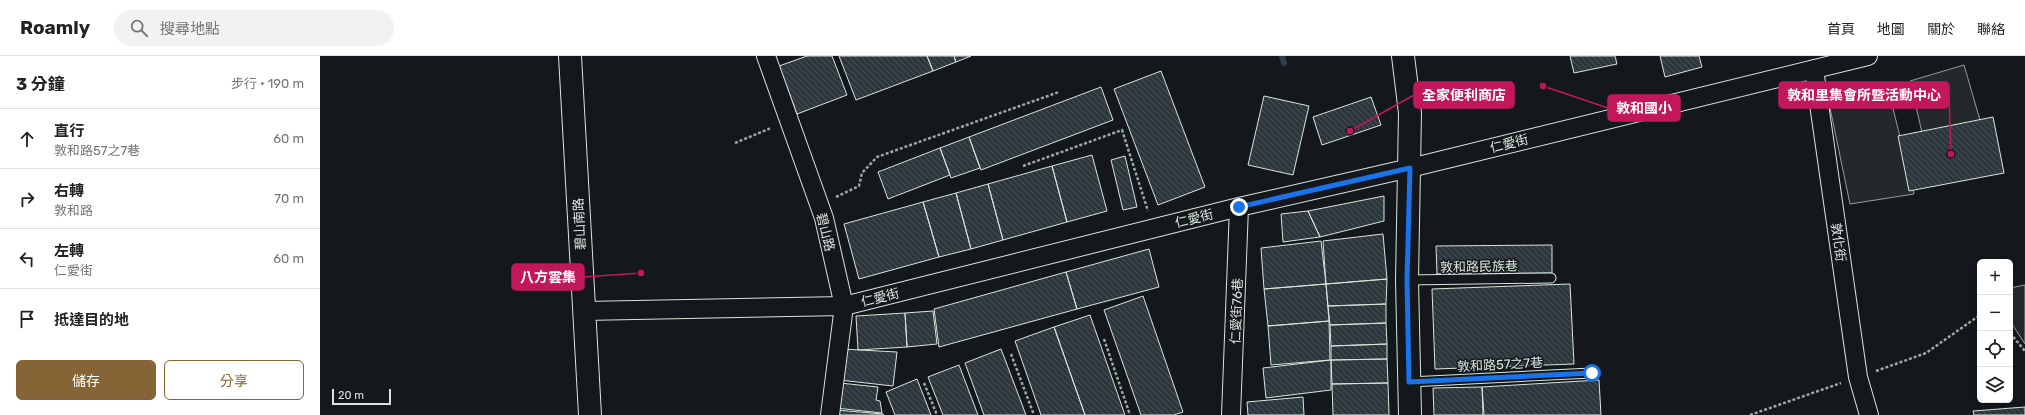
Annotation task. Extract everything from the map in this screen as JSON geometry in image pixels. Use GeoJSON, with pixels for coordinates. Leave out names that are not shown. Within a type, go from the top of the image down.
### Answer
{"type":"FeatureCollection","features":[{"type":"Feature","properties":{"kind":"street","name":"碧山南路"},"geometry":{"type":"LineString","coordinates":[[570,56],[590,415]]}},
{"type":"Feature","properties":{"kind":"street"},"geometry":{"type":"LineString","coordinates":[[1403,56],[1410,113],[1407,280],[1410,415]]}},
{"type":"Feature","properties":{"kind":"street","name":"仁愛街"},"geometry":{"type":"LineString","coordinates":[[584,311],[844,306],[1239,207],[1410,168],[1868,56]]}},
{"type":"Feature","properties":{"kind":"street","name":"碧山路"},"geometry":{"type":"LineString","coordinates":[[770,57],[789,120],[824,218],[844,306],[830,415]]}},
{"type":"Feature","properties":{"kind":"street","name":"敦化街"},"geometry":{"type":"LineString","coordinates":[[1814,69],[1858,377],[1869,415]]}},
{"type":"Feature","properties":{"kind":"street","name":"仁愛街76巷"},"geometry":{"type":"LineString","coordinates":[[1231,415],[1239,207]]}},
{"type":"Feature","properties":{"kind":"lane","name":"敦和路民族巷"},"geometry":{"type":"LineString","coordinates":[[1407,280],[1552,278]]}},
{"type":"Feature","properties":{"kind":"lane","name":"敦和路57之7巷"},"geometry":{"type":"LineString","coordinates":[[1409,382],[1592,373]]}},
{"type":"Feature","properties":{"kind":"path"},"geometry":{"type":"LineString","coordinates":[[819,204],[859,186],[862,173],[877,158],[1059,92]]}},
{"type":"Feature","properties":{"kind":"path"},"geometry":{"type":"LineString","coordinates":[[735,143],[789,120]]}},
{"type":"Feature","properties":{"kind":"path"},"geometry":{"type":"LineString","coordinates":[[1023,166],[1122,130],[1154,228]]}},
{"type":"Feature","properties":{"kind":"path"},"geometry":{"type":"LineString","coordinates":[[1750,415],[1926,353],[1977,317]]}},
{"type":"Feature","properties":{"kind":"path"},"geometry":{"type":"LineString","coordinates":[[2013,337],[2025,351]]}},
{"type":"Feature","properties":{"kind":"path"},"geometry":{"type":"LineString","coordinates":[[1104,339],[1130,415]]}},
{"type":"Feature","properties":{"kind":"path"},"geometry":{"type":"LineString","coordinates":[[1011,354],[1034,415]]}},
{"type":"Feature","properties":{"kind":"path"},"geometry":{"type":"LineString","coordinates":[[924,383],[937,415]]}},
{"type":"Feature","properties":{"kind":"shaded area"},"geometry":{"type":"Polygon","coordinates":[[[1964,65],[1982,127],[1924,141],[1910,81],[1964,65]]]}},
{"type":"Feature","properties":{"kind":"shaded area"},"geometry":{"type":"Polygon","coordinates":[[[1888,88],[1914,194],[1850,204],[1829,103],[1888,88]]]}},
{"type":"Feature","properties":{"kind":"shaded area"},"geometry":{"type":"Polygon","coordinates":[[[2025,285],[2025,344],[2013,326],[2013,287],[2025,285]]]}},
{"type":"Feature","properties":{"kind":"building"},"geometry":{"type":"Polygon","coordinates":[[[807,56],[832,56],[847,95],[797,114],[779,66],[807,56]]]}},
{"type":"Feature","properties":{"kind":"building"},"geometry":{"type":"Polygon","coordinates":[[[839,56],[927,56],[933,71],[856,100],[839,56]]]}},
{"type":"Feature","properties":{"kind":"building"},"geometry":{"type":"Polygon","coordinates":[[[927,56],[954,56],[956,62],[933,71],[927,56]]]}},
{"type":"Feature","properties":{"kind":"building"},"geometry":{"type":"Polygon","coordinates":[[[954,56],[971,56],[956,62],[954,56]]]}},
{"type":"Feature","properties":{"kind":"building"},"geometry":{"type":"Polygon","coordinates":[[[1570,56],[1615,56],[1617,64],[1574,73],[1570,56]]]}},
{"type":"Feature","properties":{"kind":"building"},"geometry":{"type":"Polygon","coordinates":[[[1660,56],[1699,56],[1702,67],[1665,77],[1660,56]]]}},
{"type":"Feature","properties":{"kind":"building"},"geometry":{"type":"Polygon","coordinates":[[[1161,71],[1205,187],[1158,205],[1114,89],[1161,71]]]}},
{"type":"Feature","properties":{"kind":"building"},"geometry":{"type":"Polygon","coordinates":[[[1101,87],[1113,120],[981,170],[969,137],[1101,87]]]}},
{"type":"Feature","properties":{"kind":"building"},"geometry":{"type":"Polygon","coordinates":[[[1264,96],[1309,106],[1293,175],[1248,165],[1264,96]]]}},
{"type":"Feature","properties":{"kind":"building"},"geometry":{"type":"Polygon","coordinates":[[[1371,97],[1381,125],[1322,145],[1313,117],[1371,97]]]}},
{"type":"Feature","properties":{"kind":"building"},"geometry":{"type":"Polygon","coordinates":[[[1993,117],[2004,173],[1909,191],[1898,136],[1993,117]]]}},
{"type":"Feature","properties":{"kind":"building"},"geometry":{"type":"Polygon","coordinates":[[[969,137],[980,168],[951,178],[940,148],[969,137]]]}},
{"type":"Feature","properties":{"kind":"building"},"geometry":{"type":"Polygon","coordinates":[[[940,148],[950,175],[888,199],[878,172],[940,148]]]}},
{"type":"Feature","properties":{"kind":"building"},"geometry":{"type":"Polygon","coordinates":[[[1092,155],[1107,211],[1067,222],[1052,166],[1092,155]]]}},
{"type":"Feature","properties":{"kind":"building"},"geometry":{"type":"Polygon","coordinates":[[[1125,156],[1137,207],[1123,210],[1111,160],[1125,156]]]}},
{"type":"Feature","properties":{"kind":"building"},"geometry":{"type":"Polygon","coordinates":[[[1052,166],[1067,222],[1003,240],[988,184],[1052,166]]]}},
{"type":"Feature","properties":{"kind":"building"},"geometry":{"type":"Polygon","coordinates":[[[988,184],[1003,240],[971,249],[956,193],[988,184]]]}},
{"type":"Feature","properties":{"kind":"building"},"geometry":{"type":"Polygon","coordinates":[[[956,193],[971,249],[939,257],[923,202],[956,193]]]}},
{"type":"Feature","properties":{"kind":"building"},"geometry":{"type":"Polygon","coordinates":[[[1384,196],[1384,221],[1320,237],[1308,211],[1384,196]]]}},
{"type":"Feature","properties":{"kind":"building"},"geometry":{"type":"Polygon","coordinates":[[[923,202],[939,257],[859,279],[844,224],[923,202]]]}},
{"type":"Feature","properties":{"kind":"building"},"geometry":{"type":"Polygon","coordinates":[[[1308,211],[1320,237],[1283,242],[1281,214],[1308,211]]]}},
{"type":"Feature","properties":{"kind":"building"},"geometry":{"type":"Polygon","coordinates":[[[1383,234],[1387,279],[1326,284],[1323,241],[1383,234]]]}},
{"type":"Feature","properties":{"kind":"building"},"geometry":{"type":"Polygon","coordinates":[[[1321,241],[1326,284],[1264,289],[1261,248],[1321,241]]]}},
{"type":"Feature","properties":{"kind":"building"},"geometry":{"type":"Polygon","coordinates":[[[1552,245],[1552,273],[1437,274],[1436,246],[1552,245]]]}},
{"type":"Feature","properties":{"kind":"building"},"geometry":{"type":"Polygon","coordinates":[[[1149,249],[1159,287],[1077,309],[1066,272],[1149,249]]]}},
{"type":"Feature","properties":{"kind":"building"},"geometry":{"type":"Polygon","coordinates":[[[1066,272],[1077,309],[939,347],[934,309],[1066,272]]]}},
{"type":"Feature","properties":{"kind":"building"},"geometry":{"type":"Polygon","coordinates":[[[1387,279],[1386,304],[1328,306],[1326,284],[1387,279]]]}},
{"type":"Feature","properties":{"kind":"building"},"geometry":{"type":"Polygon","coordinates":[[[1326,284],[1329,321],[1268,326],[1264,289],[1326,284]]]}},
{"type":"Feature","properties":{"kind":"building"},"geometry":{"type":"Polygon","coordinates":[[[1570,284],[1574,364],[1435,369],[1432,289],[1570,284]]]}},
{"type":"Feature","properties":{"kind":"building"},"geometry":{"type":"Polygon","coordinates":[[[1143,296],[1183,412],[1174,415],[1141,415],[1104,310],[1143,296]]]}},
{"type":"Feature","properties":{"kind":"building"},"geometry":{"type":"Polygon","coordinates":[[[1386,304],[1386,323],[1330,325],[1328,306],[1386,304]]]}},
{"type":"Feature","properties":{"kind":"building"},"geometry":{"type":"Polygon","coordinates":[[[933,311],[937,344],[907,347],[905,313],[933,311]]]}},
{"type":"Feature","properties":{"kind":"building"},"geometry":{"type":"Polygon","coordinates":[[[905,313],[907,347],[858,350],[856,316],[905,313]]]}},
{"type":"Feature","properties":{"kind":"building"},"geometry":{"type":"Polygon","coordinates":[[[1090,315],[1125,415],[1085,415],[1054,327],[1090,315]]]}},
{"type":"Feature","properties":{"kind":"building"},"geometry":{"type":"Polygon","coordinates":[[[1329,321],[1330,360],[1271,365],[1268,326],[1329,321]]]}},
{"type":"Feature","properties":{"kind":"building"},"geometry":{"type":"Polygon","coordinates":[[[1386,323],[1387,344],[1331,346],[1330,325],[1386,323]]]}},
{"type":"Feature","properties":{"kind":"building"},"geometry":{"type":"Polygon","coordinates":[[[1054,327],[1085,415],[1041,415],[1015,341],[1054,327]]]}},
{"type":"Feature","properties":{"kind":"building"},"geometry":{"type":"Polygon","coordinates":[[[1387,344],[1387,359],[1331,360],[1331,346],[1387,344]]]}},
{"type":"Feature","properties":{"kind":"building"},"geometry":{"type":"Polygon","coordinates":[[[842,349],[897,352],[893,386],[839,380],[842,349]]]}},
{"type":"Feature","properties":{"kind":"building"},"geometry":{"type":"Polygon","coordinates":[[[1001,349],[1026,415],[984,415],[965,363],[1001,349]]]}},
{"type":"Feature","properties":{"kind":"building"},"geometry":{"type":"Polygon","coordinates":[[[1387,359],[1388,383],[1332,384],[1331,360],[1387,359]]]}},
{"type":"Feature","properties":{"kind":"building"},"geometry":{"type":"Polygon","coordinates":[[[1331,360],[1331,390],[1266,398],[1263,368],[1331,360]]]}},
{"type":"Feature","properties":{"kind":"building"},"geometry":{"type":"Polygon","coordinates":[[[959,365],[978,415],[943,415],[928,377],[959,365]]]}},
{"type":"Feature","properties":{"kind":"building"},"geometry":{"type":"Polygon","coordinates":[[[917,379],[931,415],[895,415],[886,392],[917,379]]]}},
{"type":"Feature","properties":{"kind":"building"},"geometry":{"type":"Polygon","coordinates":[[[1599,380],[1601,415],[1484,415],[1482,387],[1599,380]]]}},
{"type":"Feature","properties":{"kind":"building"},"geometry":{"type":"Polygon","coordinates":[[[840,383],[878,387],[876,400],[880,401],[882,413],[836,408],[840,383]]]}},
{"type":"Feature","properties":{"kind":"building"},"geometry":{"type":"Polygon","coordinates":[[[1388,383],[1389,415],[1333,415],[1332,384],[1388,383]]]}},
{"type":"Feature","properties":{"kind":"building"},"geometry":{"type":"Polygon","coordinates":[[[1482,387],[1483,415],[1434,415],[1433,388],[1482,387]]]}},
{"type":"Feature","properties":{"kind":"building"},"geometry":{"type":"Polygon","coordinates":[[[1303,397],[1304,415],[1248,415],[1247,402],[1303,397]]]}},
{"type":"Feature","properties":{"kind":"building"},"geometry":{"type":"Polygon","coordinates":[[[2025,407],[2025,415],[1974,415],[1973,411],[2025,407]]]}},
{"type":"Feature","properties":{"kind":"building"},"geometry":{"type":"Polygon","coordinates":[[[836,410],[883,414],[884,415],[835,415],[836,410]]]}},
{"type":"Feature","properties":{"kind":"waterway"},"geometry":{"type":"LineString","coordinates":[[1282,56],[1284,63]]}},
{"type":"Feature","properties":{"kind":"place","name":"敦和國小"},"geometry":{"type":"Point","coordinates":[1543,86]}},
{"type":"Feature","properties":{"kind":"place","name":"全家便利商店"},"geometry":{"type":"Point","coordinates":[1350,131]}},
{"type":"Feature","properties":{"kind":"place","name":"敦和里集會所暨活動中心"},"geometry":{"type":"Point","coordinates":[1951,154]}},
{"type":"Feature","properties":{"kind":"place","name":"八方雲集"},"geometry":{"type":"Point","coordinates":[641,273]}},
{"type":"Feature","properties":{"kind":"route"},"geometry":{"type":"LineString","coordinates":[[1239,207],[1410,168],[1407,280],[1409,382],[1592,373]]}}]}
